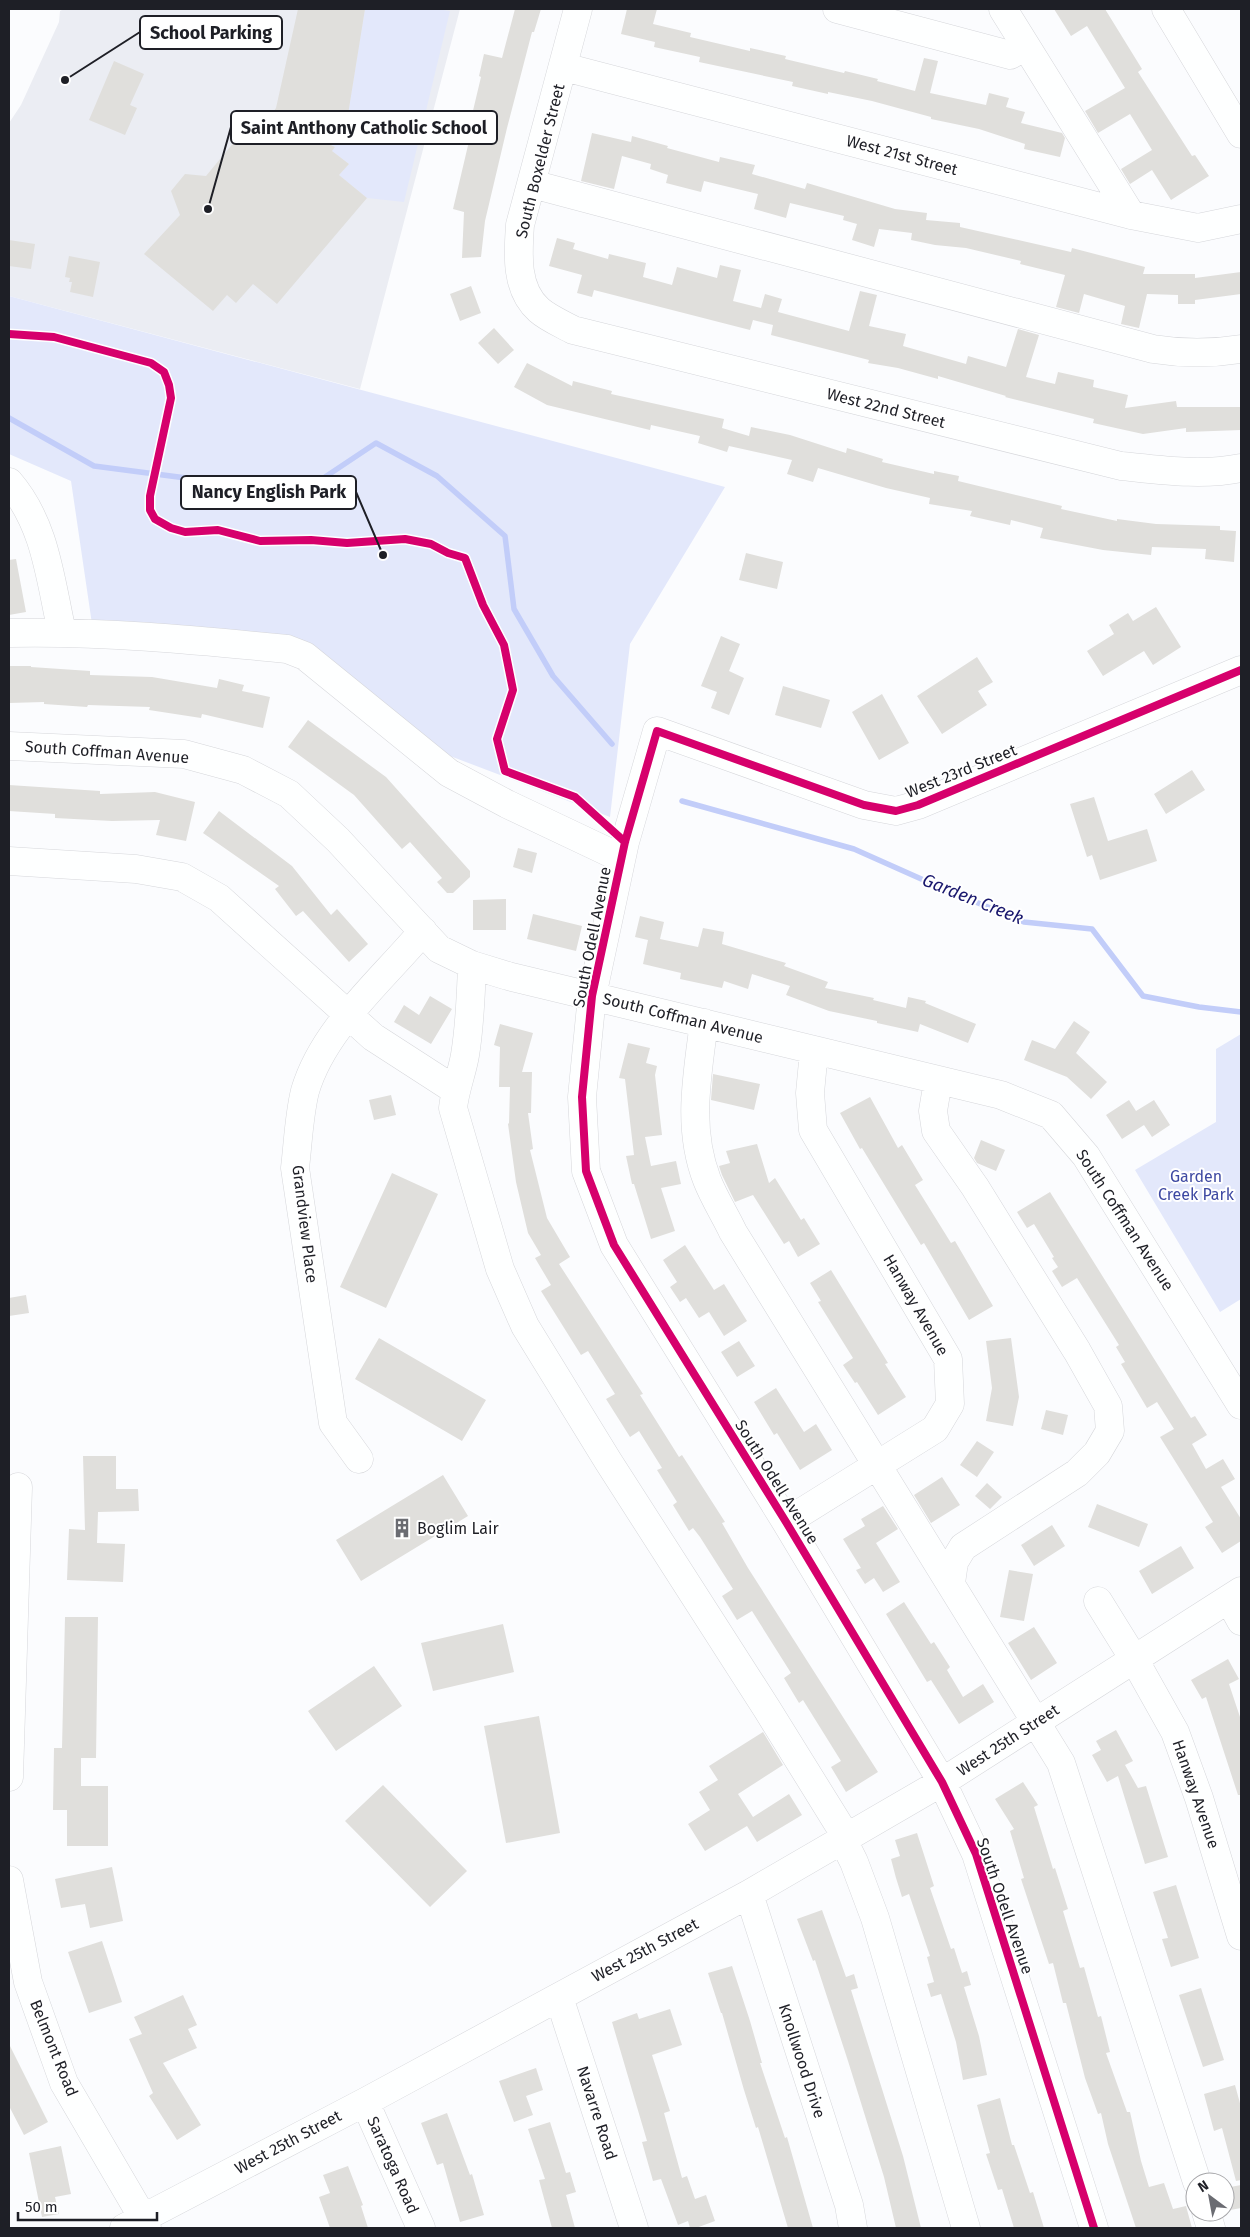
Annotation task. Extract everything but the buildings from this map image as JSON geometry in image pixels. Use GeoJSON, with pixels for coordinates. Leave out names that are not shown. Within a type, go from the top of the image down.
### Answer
{"type":"FeatureCollection","features":[{"type":"Feature","properties":{"kind":"street","name":"South Boxelder Street"},"geometry":{"type":"LineString","coordinates":[[538,310],[523,288],[518,256],[520,225],[578,9]]}},
{"type":"Feature","properties":{"kind":"street"},"geometry":{"type":"LineString","coordinates":[[837,9],[1010,55],[1026,46]]}},
{"type":"Feature","properties":{"kind":"street"},"geometry":{"type":"LineString","coordinates":[[1003,9],[1131,214]]}},
{"type":"Feature","properties":{"kind":"street"},"geometry":{"type":"LineString","coordinates":[[1166,9],[1241,134]]}},
{"type":"Feature","properties":{"kind":"street","name":"West 21st Street"},"geometry":{"type":"LineString","coordinates":[[564,66],[1131,214],[1198,228],[1241,219]]}},
{"type":"Feature","properties":{"kind":"street"},"geometry":{"type":"LineString","coordinates":[[532,184],[1153,348],[1184,354],[1214,354],[1241,349]]}},
{"type":"Feature","properties":{"kind":"street","name":"West 22nd Street"},"geometry":{"type":"LineString","coordinates":[[538,310],[573,330],[1121,466],[1176,472],[1226,471],[1241,468]]}},
{"type":"Feature","properties":{"kind":"street"},"geometry":{"type":"LineString","coordinates":[[9,482],[28,507],[42,537],[62,632]]}},
{"type":"Feature","properties":{"kind":"street"},"geometry":{"type":"LineString","coordinates":[[9,633],[62,632],[153,636],[278,648],[305,656],[450,772],[507,804],[622,858]]}},
{"type":"Feature","properties":{"kind":"street","name":"West 23rd Street"},"geometry":{"type":"LineString","coordinates":[[657,732],[864,805],[896,811],[918,805],[1241,670]]}},
{"type":"Feature","properties":{"kind":"street","name":"South Odell Avenue"},"geometry":{"type":"LineString","coordinates":[[657,732],[622,858],[592,996],[582,1097],[586,1171],[614,1245],[786,1522],[942,1782],[976,1854],[1094,2228]]}},
{"type":"Feature","properties":{"kind":"street","name":"South Coffman Avenue"},"geometry":{"type":"LineString","coordinates":[[9,746],[184,754],[242,770],[289,794],[338,840],[423,931],[438,950],[472,965],[508,976],[1001,1096],[1051,1115],[1086,1156],[1241,1405]]}},
{"type":"Feature","properties":{"kind":"street"},"geometry":{"type":"LineString","coordinates":[[9,861],[136,869],[182,877],[219,898],[295,968],[349,1014],[373,1038],[455,1090]]}},
{"type":"Feature","properties":{"kind":"street","name":"Grandview Place"},"geometry":{"type":"LineString","coordinates":[[358,1459],[333,1423],[296,1168],[305,1092],[319,1059],[349,1014],[423,931]]}},
{"type":"Feature","properties":{"kind":"street"},"geometry":{"type":"LineString","coordinates":[[472,965],[471,1003],[465,1056],[455,1090],[453,1108],[480,1206],[500,1269],[525,1326],[608,1461],[767,1709],[845,1839],[875,1918],[966,2228]]}},
{"type":"Feature","properties":{"kind":"street"},"geometry":{"type":"LineString","coordinates":[[704,1023],[694,1093],[696,1135],[706,1180],[733,1232],[1061,1763],[1193,2172]]}},
{"type":"Feature","properties":{"kind":"street","name":"Hanway Avenue"},"geometry":{"type":"LineString","coordinates":[[786,1522],[934,1429],[950,1404],[948,1359],[813,1130],[810,1093],[814,1051]]}},
{"type":"Feature","properties":{"kind":"street"},"geometry":{"type":"LineString","coordinates":[[938,1081],[933,1111],[936,1131],[975,1187],[1077,1351],[1108,1406],[1110,1431],[1097,1453],[1077,1473],[962,1548],[954,1562],[951,1583]]}},
{"type":"Feature","properties":{"kind":"street"},"geometry":{"type":"LineString","coordinates":[[9,1777],[18,1487]]}},
{"type":"Feature","properties":{"kind":"street"},"geometry":{"type":"LineString","coordinates":[[1098,1601],[1134,1659]]}},
{"type":"Feature","properties":{"kind":"street","name":"West 25th Street"},"geometry":{"type":"LineString","coordinates":[[138,2225],[749,1894],[942,1782],[1134,1659],[1237,1604]]}},
{"type":"Feature","properties":{"kind":"street","name":"Hanway Avenue"},"geometry":{"type":"LineString","coordinates":[[1134,1659],[1175,1732],[1199,1798],[1241,1936]]}},
{"type":"Feature","properties":{"kind":"street","name":"Belmont Road"},"geometry":{"type":"LineString","coordinates":[[9,1880],[28,1982],[64,2083],[138,2225]]}},
{"type":"Feature","properties":{"kind":"street","name":"Knollwood Drive"},"geometry":{"type":"LineString","coordinates":[[749,1894],[846,2196],[853,2228]]}},
{"type":"Feature","properties":{"kind":"street","name":"Navarre Road"},"geometry":{"type":"LineString","coordinates":[[559,1997],[634,2228]]}},
{"type":"Feature","properties":{"kind":"street","name":"Saratoga Road"},"geometry":{"type":"LineString","coordinates":[[364,2102],[421,2228]]}},
{"type":"Feature","properties":{"kind":"shaded area"},"geometry":{"type":"Polygon","coordinates":[[[64,9],[460,9],[360,389],[9,296],[9,123],[21,105],[59,22],[60,11],[64,9]]]}},
{"type":"Feature","properties":{"kind":"green space"},"geometry":{"type":"Polygon","coordinates":[[[365,9],[437,9],[450,11],[404,202],[367,198],[339,175],[349,164],[332,151],[335,147],[327,143],[337,133],[337,127],[346,126],[365,9]]]}},
{"type":"Feature","properties":{"kind":"green space"},"geometry":{"type":"Polygon","coordinates":[[[9,296],[725,487],[630,644],[610,817],[437,751],[300,645],[92,624],[71,481],[9,454],[9,296]]]}},
{"type":"Feature","properties":{"kind":"green space","name":"Garden Creek Park"},"geometry":{"type":"Polygon","coordinates":[[[1241,1034],[1241,1299],[1220,1312],[1135,1170],[1216,1122],[1216,1049],[1241,1034]]]}},
{"type":"Feature","properties":{"kind":"waterway","name":"Garden Creek"},"geometry":{"type":"LineString","coordinates":[[9,418],[94,466],[301,493],[376,443],[437,476],[505,536],[514,609],[553,676],[612,744]]}},
{"type":"Feature","properties":{"kind":"waterway","name":"Garden Creek"},"geometry":{"type":"LineString","coordinates":[[682,801],[854,849],[1024,922],[1092,929],[1143,996],[1199,1007],[1241,1012]]}},
{"type":"Feature","properties":{"kind":"cycle path"},"geometry":{"type":"LineString","coordinates":[[9,334],[54,337],[151,363],[164,372],[171,398],[150,496],[150,510],[155,519],[171,528],[185,532],[218,530],[260,541],[311,540],[347,543],[405,539],[431,544],[448,553],[465,558],[483,605],[504,645],[513,690],[497,739],[505,771],[575,797],[625,842]]}},
{"type":"Feature","properties":{"kind":"cycle path"},"geometry":{"type":"LineString","coordinates":[[1094,2228],[976,1854],[942,1782],[786,1522],[614,1245],[586,1171],[582,1097],[592,996],[625,842],[657,731],[864,805],[896,811],[918,805],[1241,670]]}},
{"type":"Feature","properties":{"kind":"place","name":"School Parking"},"geometry":{"type":"Point","coordinates":[65,80]}},
{"type":"Feature","properties":{"kind":"place","name":"Saint Anthony Catholic School"},"geometry":{"type":"Point","coordinates":[208,209]}},
{"type":"Feature","properties":{"kind":"place","name":"Nancy English Park"},"geometry":{"type":"Point","coordinates":[383,555]}},
{"type":"Feature","properties":{"kind":"place","name":"Boglim Lair"},"geometry":{"type":"Point","coordinates":[402,1528]}}]}
